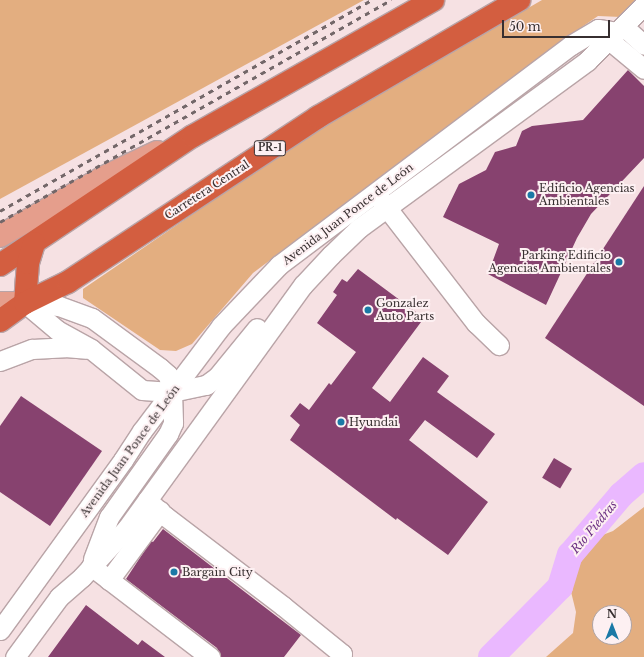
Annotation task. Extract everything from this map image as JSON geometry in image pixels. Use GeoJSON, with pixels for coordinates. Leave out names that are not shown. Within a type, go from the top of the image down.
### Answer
{"type":"FeatureCollection","features":[{"type":"Feature","properties":{"kind":"highway"},"geometry":{"type":"LineString","coordinates":[[0,265],[193,136],[433,0]]}},
{"type":"Feature","properties":{"kind":"highway","name":"Carretera Central"},"geometry":{"type":"LineString","coordinates":[[0,321],[25,303],[68,282],[318,117],[519,0]]}},
{"type":"Feature","properties":{"kind":"highway"},"geometry":{"type":"LineString","coordinates":[[25,303],[28,264],[34,243]]}},
{"type":"Feature","properties":{"kind":"main road"},"geometry":{"type":"LineString","coordinates":[[0,236],[102,178],[193,136]]}},
{"type":"Feature","properties":{"kind":"main road"},"geometry":{"type":"LineString","coordinates":[[0,302],[25,303]]}},
{"type":"Feature","properties":{"kind":"street","name":"Avenida Juan Ponce de León"},"geometry":{"type":"LineString","coordinates":[[0,630],[124,460],[142,431],[221,326],[279,265],[382,200],[586,61],[644,5]]}},
{"type":"Feature","properties":{"kind":"street"},"geometry":{"type":"LineString","coordinates":[[616,33],[644,45]]}},
{"type":"Feature","properties":{"kind":"street"},"geometry":{"type":"LineString","coordinates":[[616,33],[644,69]]}},
{"type":"Feature","properties":{"kind":"street"},"geometry":{"type":"LineString","coordinates":[[382,200],[476,323],[499,345]]}},
{"type":"Feature","properties":{"kind":"street","name":"Avenida Juan Ponce de León"},"geometry":{"type":"LineString","coordinates":[[15,657],[59,597],[82,577],[127,528],[154,505],[303,285],[359,228],[382,200]]}},
{"type":"Feature","properties":{"kind":"street"},"geometry":{"type":"LineString","coordinates":[[25,303],[57,330],[91,349],[142,390],[172,392],[206,385],[217,377],[284,298],[303,285]]}},
{"type":"Feature","properties":{"kind":"street"},"geometry":{"type":"LineString","coordinates":[[25,303],[59,306],[92,318],[168,375],[172,392],[173,423],[168,434],[109,517],[90,567],[210,657]]}},
{"type":"Feature","properties":{"kind":"street"},"geometry":{"type":"LineString","coordinates":[[0,360],[32,349],[65,347],[91,349]]}},
{"type":"Feature","properties":{"kind":"street"},"geometry":{"type":"LineString","coordinates":[[109,580],[154,505],[342,654],[340,657]]}},
{"type":"Feature","properties":{"kind":"street"},"geometry":{"type":"LineString","coordinates":[[45,567],[43,587],[59,597]]}},
{"type":"Feature","properties":{"kind":"shaded area"},"geometry":{"type":"Polygon","coordinates":[[[0,0],[364,0],[0,199],[0,0]]]}},
{"type":"Feature","properties":{"kind":"shaded area"},"geometry":{"type":"Polygon","coordinates":[[[542,0],[638,0],[621,17],[598,16],[570,35],[253,273],[192,344],[176,351],[160,350],[83,298],[83,289],[287,150],[348,112],[542,0]]]}},
{"type":"Feature","properties":{"kind":"shaded area"},"geometry":{"type":"Polygon","coordinates":[[[644,507],[644,657],[546,657],[573,633],[576,612],[561,551],[613,531],[644,507]]]}},
{"type":"Feature","properties":{"kind":"building","name":"Edificio Agencias Ambientales"},"geometry":{"type":"Polygon","coordinates":[[[628,70],[644,86],[644,158],[591,214],[577,238],[546,305],[488,274],[499,244],[443,217],[459,184],[486,170],[495,152],[516,146],[522,131],[532,126],[583,120],[628,70]]]}},
{"type":"Feature","properties":{"kind":"building","name":"Parking Edificio Agencias Ambientales"},"geometry":{"type":"Polygon","coordinates":[[[644,186],[644,406],[545,338],[644,186]]]}},
{"type":"Feature","properties":{"kind":"building"},"geometry":{"type":"Polygon","coordinates":[[[358,269],[424,318],[372,388],[390,402],[423,357],[449,376],[437,392],[495,434],[477,458],[425,420],[409,440],[488,502],[448,555],[397,518],[396,520],[290,440],[300,425],[290,416],[300,403],[309,410],[329,383],[331,385],[356,352],[317,323],[337,295],[333,292],[342,279],[347,282],[358,269]]]}},
{"type":"Feature","properties":{"kind":"building"},"geometry":{"type":"Polygon","coordinates":[[[21,396],[102,451],[50,526],[0,492],[0,426],[21,396]]]}},
{"type":"Feature","properties":{"kind":"building"},"geometry":{"type":"Polygon","coordinates":[[[554,458],[572,469],[560,489],[542,478],[554,458]]]}},
{"type":"Feature","properties":{"kind":"building"},"geometry":{"type":"Polygon","coordinates":[[[163,529],[301,635],[284,657],[221,657],[217,648],[126,579],[151,541],[153,542],[163,529]]]}},
{"type":"Feature","properties":{"kind":"building"},"geometry":{"type":"Polygon","coordinates":[[[86,605],[138,645],[142,640],[165,657],[48,657],[86,605]]]}},
{"type":"Feature","properties":{"kind":"waterway","name":"Río Piedras"},"geometry":{"type":"LineString","coordinates":[[491,657],[560,587],[570,555],[621,495],[644,475]]}},
{"type":"Feature","properties":{"kind":"railway"},"geometry":{"type":"LineString","coordinates":[[0,211],[372,0]]}},
{"type":"Feature","properties":{"kind":"railway"},"geometry":{"type":"LineString","coordinates":[[0,222],[391,0]]}},
{"type":"Feature","properties":{"kind":"place","name":"Edificio Agencias Ambientales"},"geometry":{"type":"Point","coordinates":[531,195]}},
{"type":"Feature","properties":{"kind":"place","name":"Parking Edificio Agencias Ambientales"},"geometry":{"type":"Point","coordinates":[619,262]}},
{"type":"Feature","properties":{"kind":"place","name":"Gonzalez Auto Parts"},"geometry":{"type":"Point","coordinates":[368,310]}},
{"type":"Feature","properties":{"kind":"place","name":"Hyundai"},"geometry":{"type":"Point","coordinates":[341,422]}},
{"type":"Feature","properties":{"kind":"place","name":"Bargain City"},"geometry":{"type":"Point","coordinates":[174,572]}}]}
